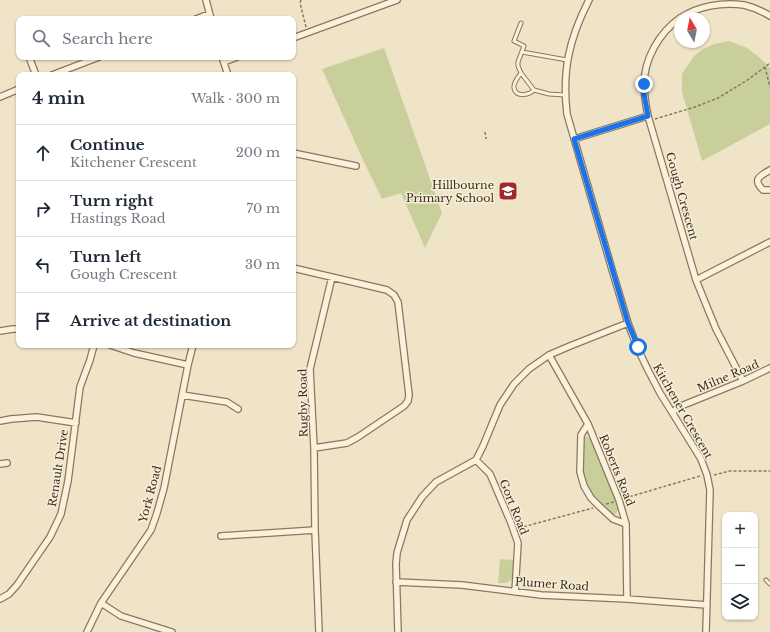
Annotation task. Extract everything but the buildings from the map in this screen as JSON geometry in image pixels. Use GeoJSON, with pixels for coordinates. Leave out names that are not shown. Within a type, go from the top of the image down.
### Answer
{"type":"FeatureCollection","features":[{"type":"Feature","properties":{"kind":"street"},"geometry":{"type":"LineString","coordinates":[[206,0],[210,16]]}},
{"type":"Feature","properties":{"kind":"street"},"geometry":{"type":"LineString","coordinates":[[296,37],[397,0]]}},
{"type":"Feature","properties":{"kind":"street","name":"Kitchener Crescent"},"geometry":{"type":"LineString","coordinates":[[589,0],[580,16],[567,60],[564,95],[566,114],[628,323],[641,357],[701,459],[707,475],[710,490],[706,632]]}},
{"type":"Feature","properties":{"kind":"street","name":"Gough Crescent"},"geometry":{"type":"LineString","coordinates":[[691,12],[706,6],[725,4],[744,5],[760,10],[770,16]]}},
{"type":"Feature","properties":{"kind":"street","name":"Gough Crescent"},"geometry":{"type":"LineString","coordinates":[[674,22],[654,47],[648,60],[645,74],[644,94],[649,119],[696,280],[716,329],[743,381]]}},
{"type":"Feature","properties":{"kind":"street"},"geometry":{"type":"LineString","coordinates":[[30,60],[35,72]]}},
{"type":"Feature","properties":{"kind":"street"},"geometry":{"type":"LineString","coordinates":[[60,72],[91,60]]}},
{"type":"Feature","properties":{"kind":"street"},"geometry":{"type":"LineString","coordinates":[[223,60],[227,72]]}},
{"type":"Feature","properties":{"kind":"street"},"geometry":{"type":"LineString","coordinates":[[0,97],[16,90]]}},
{"type":"Feature","properties":{"kind":"street"},"geometry":{"type":"LineString","coordinates":[[574,139],[649,119]]}},
{"type":"Feature","properties":{"kind":"street"},"geometry":{"type":"LineString","coordinates":[[296,153],[352,167]]}},
{"type":"Feature","properties":{"kind":"street"},"geometry":{"type":"LineString","coordinates":[[770,170],[759,176],[757,180],[758,184],[763,190],[770,190]]}},
{"type":"Feature","properties":{"kind":"street"},"geometry":{"type":"LineString","coordinates":[[696,280],[770,242]]}},
{"type":"Feature","properties":{"kind":"street"},"geometry":{"type":"LineString","coordinates":[[296,269],[388,290],[394,295],[398,302],[409,395],[408,401],[404,406],[358,437],[347,442],[314,448]]}},
{"type":"Feature","properties":{"kind":"street","name":"Rugby Road"},"geometry":{"type":"LineString","coordinates":[[319,632],[315,530],[314,448],[310,369],[332,277]]}},
{"type":"Feature","properties":{"kind":"street"},"geometry":{"type":"LineString","coordinates":[[398,632],[396,582],[397,553],[407,520],[422,497],[436,482],[476,460],[500,405],[514,384],[530,369],[549,355],[628,323]]}},
{"type":"Feature","properties":{"kind":"street"},"geometry":{"type":"LineString","coordinates":[[0,331],[16,329]]}},
{"type":"Feature","properties":{"kind":"street","name":"Renault Drive"},"geometry":{"type":"LineString","coordinates":[[0,599],[9,594],[17,585],[50,537],[61,514],[66,495],[80,387],[93,348]]}},
{"type":"Feature","properties":{"kind":"street"},"geometry":{"type":"LineString","coordinates":[[119,348],[134,353],[188,365]]}},
{"type":"Feature","properties":{"kind":"street","name":"York Road"},"geometry":{"type":"LineString","coordinates":[[87,632],[101,603],[150,530],[157,513],[164,488],[192,348]]}},
{"type":"Feature","properties":{"kind":"street","name":"Roberts Road"},"geometry":{"type":"LineString","coordinates":[[549,355],[588,424],[619,500],[626,524],[627,599]]}},
{"type":"Feature","properties":{"kind":"street","name":"Milne Road"},"geometry":{"type":"LineString","coordinates":[[672,412],[681,406],[743,381],[770,368]]}},
{"type":"Feature","properties":{"kind":"street"},"geometry":{"type":"LineString","coordinates":[[182,395],[227,402],[238,409]]}},
{"type":"Feature","properties":{"kind":"street"},"geometry":{"type":"LineString","coordinates":[[0,421],[36,417],[76,423]]}},
{"type":"Feature","properties":{"kind":"street","name":"Roberts Road"},"geometry":{"type":"LineString","coordinates":[[588,424],[581,435],[580,472],[584,486],[591,498],[613,519],[626,524]]}},
{"type":"Feature","properties":{"kind":"street","name":"Gort Road"},"geometry":{"type":"LineString","coordinates":[[476,460],[490,474],[518,543],[515,592]]}},
{"type":"Feature","properties":{"kind":"street"},"geometry":{"type":"LineString","coordinates":[[0,464],[7,463]]}},
{"type":"Feature","properties":{"kind":"street"},"geometry":{"type":"LineString","coordinates":[[221,536],[315,530]]}},
{"type":"Feature","properties":{"kind":"street","name":"Plumer Road"},"geometry":{"type":"LineString","coordinates":[[396,582],[462,585],[541,595],[707,605]]}},
{"type":"Feature","properties":{"kind":"street"},"geometry":{"type":"LineString","coordinates":[[101,603],[122,616],[172,632]]}},
{"type":"Feature","properties":{"kind":"lane"},"geometry":{"type":"LineString","coordinates":[[521,23],[514,41],[524,46],[518,62],[521,73],[534,90],[549,94],[564,95]]}},
{"type":"Feature","properties":{"kind":"lane"},"geometry":{"type":"LineString","coordinates":[[522,52],[567,60]]}},
{"type":"Feature","properties":{"kind":"lane"},"geometry":{"type":"LineString","coordinates":[[521,73],[514,84],[515,90],[518,93],[527,94],[534,90]]}},
{"type":"Feature","properties":{"kind":"lane"},"geometry":{"type":"LineString","coordinates":[[766,580],[770,584]]}},
{"type":"Feature","properties":{"kind":"path"},"geometry":{"type":"LineString","coordinates":[[301,0],[300,3],[308,32]]}},
{"type":"Feature","properties":{"kind":"path"},"geometry":{"type":"LineString","coordinates":[[649,119],[695,107],[718,98],[770,63]]}},
{"type":"Feature","properties":{"kind":"path"},"geometry":{"type":"LineString","coordinates":[[765,67],[770,87]]}},
{"type":"Feature","properties":{"kind":"path"},"geometry":{"type":"LineString","coordinates":[[485,132],[486,139]]}},
{"type":"Feature","properties":{"kind":"path"},"geometry":{"type":"LineString","coordinates":[[514,530],[701,475],[715,475],[730,471],[770,471]]}},
{"type":"Feature","properties":{"kind":"green space"},"geometry":{"type":"Polygon","coordinates":[[[729,41],[747,48],[770,68],[770,124],[702,161],[682,92],[682,74],[694,56],[703,49],[710,48],[710,46],[729,41]]]}},
{"type":"Feature","properties":{"kind":"green space"},"geometry":{"type":"Polygon","coordinates":[[[384,48],[442,213],[425,248],[401,193],[382,199],[322,69],[384,48]]]}},
{"type":"Feature","properties":{"kind":"green space"},"geometry":{"type":"Polygon","coordinates":[[[584,437],[589,437],[593,444],[618,506],[616,514],[613,514],[592,495],[588,487],[582,472],[584,437]]]}},
{"type":"Feature","properties":{"kind":"green space"},"geometry":{"type":"Polygon","coordinates":[[[500,559],[515,560],[512,578],[508,582],[498,583],[500,559]]]}},
{"type":"Feature","properties":{"kind":"place","name":"Hillbourne Primary School"},"geometry":{"type":"Point","coordinates":[508,191]}},
{"type":"Feature","properties":{"kind":"route"},"geometry":{"type":"LineString","coordinates":[[638,347],[628,323],[574,139],[648,116],[644,94],[644,84]]}}]}
